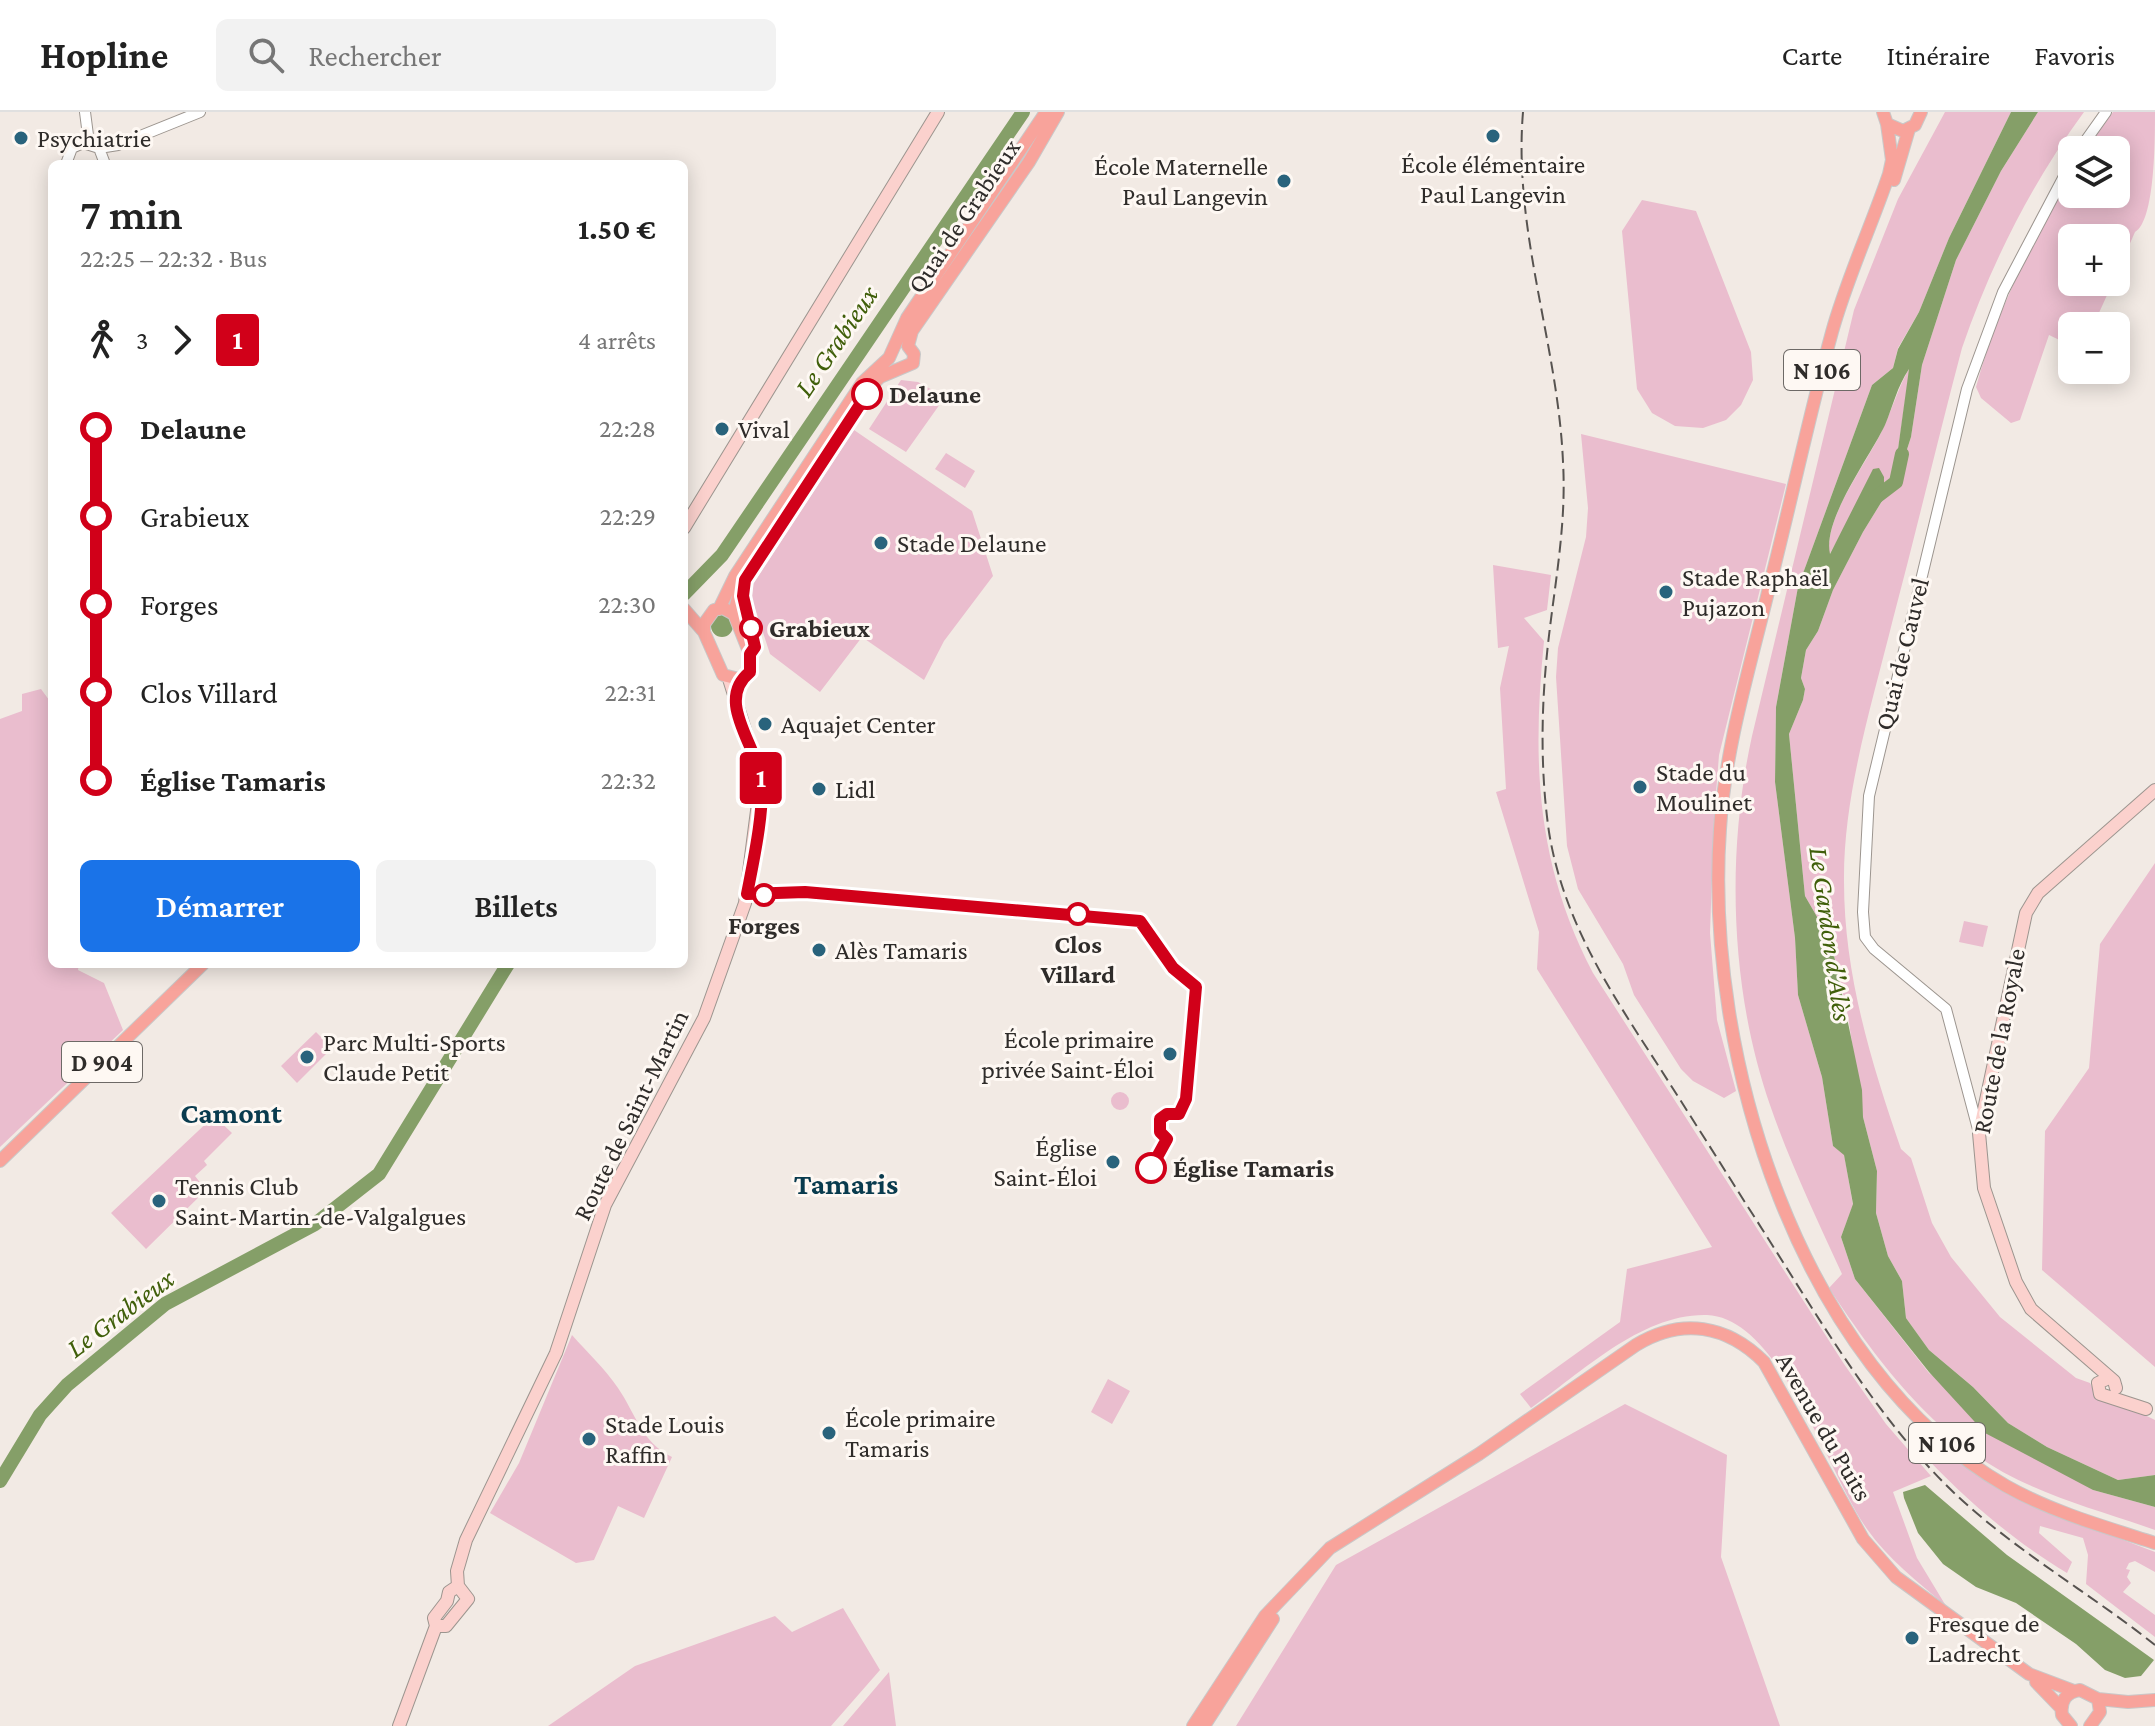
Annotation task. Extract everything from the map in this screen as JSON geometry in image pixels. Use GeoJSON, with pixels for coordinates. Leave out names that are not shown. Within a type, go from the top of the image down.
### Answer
{"type":"FeatureCollection","features":[{"type":"Feature","properties":{"kind":"main road"},"geometry":{"type":"LineString","coordinates":[[688,521],[938,112]]}},
{"type":"Feature","properties":{"kind":"main road","name":"Quai de Grabieux"},"geometry":{"type":"LineString","coordinates":[[902,345],[907,318],[1046,112]]}},
{"type":"Feature","properties":{"kind":"main road","name":"Quai de Grabieux"},"geometry":{"type":"LineString","coordinates":[[893,363],[891,350],[902,345],[912,331],[1029,162],[1058,112]]}},
{"type":"Feature","properties":{"kind":"main road"},"geometry":{"type":"LineString","coordinates":[[1882,116],[1897,130],[1909,129],[1919,120],[1921,112]]}},
{"type":"Feature","properties":{"kind":"main road","name":"N 106"},"geometry":{"type":"LineString","coordinates":[[1882,116],[1892,160],[1829,344],[1744,690],[1723,795],[1718,887],[1722,969],[1731,1040],[1748,1110],[1818,1280],[1866,1358],[1923,1422],[2007,1486],[2080,1518],[2155,1543]]}},
{"type":"Feature","properties":{"kind":"main road","name":"N 106"},"geometry":{"type":"LineString","coordinates":[[1872,222],[1894,180],[1909,129]]}},
{"type":"Feature","properties":{"kind":"main road","name":"Quai de Grabieux"},"geometry":{"type":"LineString","coordinates":[[893,363],[907,368],[913,363],[914,354],[902,345]]}},
{"type":"Feature","properties":{"kind":"main road","name":"Quai de Grabieux"},"geometry":{"type":"LineString","coordinates":[[714,612],[862,383],[893,363]]}},
{"type":"Feature","properties":{"kind":"main road","name":"Quai de Grabieux"},"geometry":{"type":"LineString","coordinates":[[734,614],[741,585],[870,387],[893,363]]}},
{"type":"Feature","properties":{"kind":"main road"},"geometry":{"type":"LineString","coordinates":[[688,612],[734,614]]}},
{"type":"Feature","properties":{"kind":"main road","name":"Route de Saint-Martin"},"geometry":{"type":"LineString","coordinates":[[688,612],[704,632],[723,675],[734,679],[750,672],[752,663],[734,614]]}},
{"type":"Feature","properties":{"kind":"main road"},"geometry":{"type":"LineString","coordinates":[[704,632],[714,612]]}},
{"type":"Feature","properties":{"kind":"main road","name":"Route de Saint-Martin"},"geometry":{"type":"LineString","coordinates":[[399,1726],[436,1626],[434,1618],[449,1592],[458,1586],[457,1571],[466,1540],[556,1353],[605,1205],[704,1018],[745,903],[761,780],[734,695],[734,679]]}},
{"type":"Feature","properties":{"kind":"main road","name":"Route de la Royale"},"geometry":{"type":"LineString","coordinates":[[2150,1411],[2109,1386],[2090,1360],[2031,1309],[2016,1282],[1984,1188],[1979,1133],[2026,913],[2038,893],[2155,790]]}},
{"type":"Feature","properties":{"kind":"main road","name":"D 904"},"geometry":{"type":"LineString","coordinates":[[0,1161],[199,968]]}},
{"type":"Feature","properties":{"kind":"main road","name":"Avenue du Puits"},"geometry":{"type":"LineString","coordinates":[[1193,1726],[1278,1600],[1330,1548],[1479,1454],[1653,1334],[1689,1326],[1712,1330],[1747,1345],[1764,1362],[1863,1539],[1896,1577],[2029,1674],[2061,1708],[2064,1719],[2071,1726]]}},
{"type":"Feature","properties":{"kind":"main road","name":"Avenue du Puits"},"geometry":{"type":"LineString","coordinates":[[1204,1726],[1288,1598],[1351,1536]]}},
{"type":"Feature","properties":{"kind":"main road","name":"Avenue du Puits"},"geometry":{"type":"LineString","coordinates":[[2029,1674],[2074,1691],[2086,1691],[2098,1699]]}},
{"type":"Feature","properties":{"kind":"main road"},"geometry":{"type":"LineString","coordinates":[[2061,1708],[2065,1697],[2074,1691]]}},
{"type":"Feature","properties":{"kind":"main road"},"geometry":{"type":"LineString","coordinates":[[2093,1723],[2098,1699],[2141,1702]]}},
{"type":"Feature","properties":{"kind":"main road"},"geometry":{"type":"LineString","coordinates":[[2093,1723],[2109,1711],[2155,1700]]}},
{"type":"Feature","properties":{"kind":"street"},"geometry":{"type":"LineString","coordinates":[[67,160],[68,153],[88,145],[118,145],[200,112]]}},
{"type":"Feature","properties":{"kind":"street"},"geometry":{"type":"LineString","coordinates":[[2089,136],[2106,112]]}},
{"type":"Feature","properties":{"kind":"street"},"geometry":{"type":"LineString","coordinates":[[85,118],[88,145],[102,160]]}},
{"type":"Feature","properties":{"kind":"street"},"geometry":{"type":"LineString","coordinates":[[107,160],[118,145]]}},
{"type":"Feature","properties":{"kind":"street","name":"Quai de Cauvel"},"geometry":{"type":"LineString","coordinates":[[1979,1133],[1946,1009],[1874,949],[1865,937],[1865,821],[1878,753],[1967,389],[1999,299],[2058,187]]}},
{"type":"Feature","properties":{"kind":"shaded area"},"geometry":{"type":"Polygon","coordinates":[[[1945,112],[2011,112],[1949,238],[1919,312],[1898,348],[1893,368],[1872,385],[1798,587],[1776,707],[1775,782],[1795,938],[1798,995],[1822,1077],[1833,1146],[1844,1154],[1853,1205],[1841,1237],[1855,1279],[1929,1373],[2093,1490],[2155,1507],[2155,1530],[2058,1497],[1996,1468],[1967,1448],[1914,1400],[1869,1345],[1829,1288],[1842,1274],[1804,1191],[1770,1105],[1757,1061],[1740,969],[1736,922],[1738,827],[1752,736],[1854,310],[1898,199],[1945,112]]]}},
{"type":"Feature","properties":{"kind":"shaded area"},"geometry":{"type":"Polygon","coordinates":[[[2011,112],[2038,112],[2001,171],[1956,260],[1922,365],[1911,437],[1900,471],[1898,449],[1909,369],[1885,425],[1833,524],[1830,554],[1873,469],[1879,468],[1884,477],[1884,487],[1890,488],[1863,532],[1833,590],[1818,631],[1806,650],[1801,678],[1805,689],[1803,700],[1789,734],[1805,896],[1831,941],[1862,1090],[1863,1117],[1877,1171],[1876,1213],[1888,1256],[1902,1281],[1906,1318],[1929,1350],[1973,1387],[2008,1423],[2047,1447],[2118,1480],[2155,1475],[2155,1507],[2093,1490],[1985,1433],[1929,1372],[1855,1279],[1841,1237],[1853,1204],[1844,1155],[1833,1146],[1822,1077],[1798,995],[1795,938],[1775,782],[1776,707],[1798,587],[1872,385],[1893,368],[1898,349],[1919,312],[1949,238],[2011,112]]]}},
{"type":"Feature","properties":{"kind":"shaded area"},"geometry":{"type":"Polygon","coordinates":[[[2038,112],[2084,112],[2067,136],[2058,136],[2058,150],[1999,255],[1962,348],[1860,750],[1845,849],[1845,916],[1854,984],[1879,1084],[1901,1149],[1911,1158],[1932,1223],[1951,1257],[2000,1317],[2076,1378],[2090,1383],[2098,1399],[2118,1402],[2155,1420],[2155,1475],[2118,1480],[2047,1447],[2008,1423],[1973,1387],[1929,1350],[1906,1318],[1902,1281],[1888,1256],[1876,1213],[1877,1171],[1863,1117],[1848,1016],[1831,941],[1805,896],[1789,734],[1803,700],[1805,689],[1801,678],[1806,650],[1818,631],[1833,590],[1863,532],[1890,488],[1845,527],[1829,555],[1834,522],[1878,439],[1910,367],[1898,449],[1901,468],[1911,437],[1922,365],[1956,260],[2001,171],[2038,112]]]}},
{"type":"Feature","properties":{"kind":"shaded area"},"geometry":{"type":"Polygon","coordinates":[[[2113,112],[2155,112],[2147,213],[2130,243],[2130,224],[2058,224],[2058,296],[2107,296],[2099,312],[2058,312],[2058,339],[2049,335],[2020,420],[2011,423],[1981,398],[1976,387],[1994,331],[2043,224],[2058,197],[2058,208],[2130,208],[2130,136],[2096,136],[2113,112]]]}},
{"type":"Feature","properties":{"kind":"shaded area"},"geometry":{"type":"Polygon","coordinates":[[[1642,200],[1696,211],[1751,352],[1753,380],[1741,405],[1726,420],[1703,428],[1675,426],[1652,413],[1637,389],[1622,231],[1642,200]]]}},
{"type":"Feature","properties":{"kind":"shaded area"},"geometry":{"type":"Polygon","coordinates":[[[901,380],[918,382],[945,397],[906,452],[869,429],[901,380]]]}},
{"type":"Feature","properties":{"kind":"shaded area","name":"Stade Delaune"},"geometry":{"type":"Polygon","coordinates":[[[854,430],[972,511],[993,576],[944,641],[924,680],[862,637],[820,692],[770,654],[752,599],[753,584],[854,430]]]}},
{"type":"Feature","properties":{"kind":"shaded area","name":"Stade du Moulinet"},"geometry":{"type":"Polygon","coordinates":[[[1581,434],[1786,484],[1719,755],[1710,933],[1717,1020],[1736,1091],[1724,1098],[1693,1081],[1681,1069],[1634,995],[1623,964],[1578,889],[1567,846],[1556,677],[1558,648],[1586,537],[1588,508],[1581,434]]]}},
{"type":"Feature","properties":{"kind":"shaded area"},"geometry":{"type":"Polygon","coordinates":[[[946,453],[975,471],[965,488],[935,469],[946,453]]]}},
{"type":"Feature","properties":{"kind":"shaded area"},"geometry":{"type":"Polygon","coordinates":[[[1493,565],[1551,575],[1547,610],[1524,618],[1544,641],[1539,729],[1543,812],[1549,852],[1574,932],[1593,973],[1844,1364],[1886,1424],[1931,1476],[1893,1492],[1917,1558],[1946,1606],[1875,1540],[1852,1505],[1780,1370],[1758,1342],[1734,1323],[1707,1315],[1683,1317],[1659,1324],[1613,1348],[1531,1408],[1520,1394],[1620,1322],[1627,1269],[1712,1247],[1537,969],[1539,932],[1496,792],[1506,789],[1500,688],[1509,646],[1498,648],[1493,565]]]}},
{"type":"Feature","properties":{"kind":"shaded area"},"geometry":{"type":"Polygon","coordinates":[[[722,615],[733,626],[722,637],[711,626],[722,615]]]}},
{"type":"Feature","properties":{"kind":"shaded area"},"geometry":{"type":"Polygon","coordinates":[[[41,689],[48,699],[48,968],[78,968],[104,983],[123,1030],[0,1147],[0,719],[22,711],[22,694],[41,689]]]}},
{"type":"Feature","properties":{"kind":"shaded area"},"geometry":{"type":"Polygon","coordinates":[[[2155,863],[2155,1367],[2042,1270],[2045,1131],[2089,1068],[2100,944],[2155,863]]]}},
{"type":"Feature","properties":{"kind":"shaded area"},"geometry":{"type":"Polygon","coordinates":[[[1964,921],[1988,926],[1983,947],[1959,942],[1964,921]]]}},
{"type":"Feature","properties":{"kind":"shaded area","name":"Parc Multi-Sports Claude Petit"},"geometry":{"type":"Polygon","coordinates":[[[316,1032],[332,1048],[297,1083],[281,1066],[316,1032]]]}},
{"type":"Feature","properties":{"kind":"shaded area"},"geometry":{"type":"Polygon","coordinates":[[[1120,1092],[1129,1101],[1120,1110],[1111,1101],[1120,1092]]]}},
{"type":"Feature","properties":{"kind":"shaded area","name":"Tennis Club Saint-Martin-de-Valgalgues"},"geometry":{"type":"Polygon","coordinates":[[[214,1116],[232,1133],[204,1161],[207,1165],[195,1176],[206,1190],[146,1249],[111,1213],[214,1116]]]}},
{"type":"Feature","properties":{"kind":"shaded area","name":"Stade Louis Raffin"},"geometry":{"type":"Polygon","coordinates":[[[572,1335],[613,1381],[653,1444],[672,1457],[644,1518],[618,1506],[594,1560],[576,1563],[490,1513],[519,1463],[572,1335]]]}},
{"type":"Feature","properties":{"kind":"shaded area"},"geometry":{"type":"Polygon","coordinates":[[[1108,1379],[1130,1391],[1112,1424],[1091,1412],[1108,1379]]]}},
{"type":"Feature","properties":{"kind":"shaded area"},"geometry":{"type":"Polygon","coordinates":[[[1625,1404],[1727,1455],[1721,1557],[1780,1726],[1236,1726],[1336,1565],[1625,1404]]]}},
{"type":"Feature","properties":{"kind":"shaded area"},"geometry":{"type":"Polygon","coordinates":[[[1931,1434],[1972,1470],[2029,1504],[2155,1552],[2155,1572],[2135,1561],[2129,1563],[2126,1569],[2130,1570],[2127,1577],[2131,1583],[2123,1592],[2155,1615],[2155,1637],[2086,1584],[2088,1555],[2083,1538],[2040,1526],[2039,1533],[2072,1562],[2067,1573],[2046,1560],[1988,1516],[1917,1448],[1931,1434]]]}},
{"type":"Feature","properties":{"kind":"shaded area"},"geometry":{"type":"Polygon","coordinates":[[[1925,1485],[2007,1555],[2154,1660],[2141,1676],[2125,1678],[2105,1670],[2076,1644],[2016,1603],[1976,1587],[1943,1564],[1918,1533],[1904,1498],[1903,1492],[1925,1485]]]}},
{"type":"Feature","properties":{"kind":"shaded area"},"geometry":{"type":"Polygon","coordinates":[[[843,1608],[880,1670],[831,1726],[548,1726],[635,1666],[775,1616],[792,1632],[843,1608]]]}},
{"type":"Feature","properties":{"kind":"shaded area"},"geometry":{"type":"Polygon","coordinates":[[[889,1672],[896,1726],[843,1726],[889,1672]]]}},
{"type":"Feature","properties":{"kind":"waterway","name":"Le Grabieux"},"geometry":{"type":"LineString","coordinates":[[688,590],[722,555],[1023,112]]}},
{"type":"Feature","properties":{"kind":"waterway","name":"Le Gardon d'Alès"},"geometry":{"type":"LineString","coordinates":[[1875,498],[1896,482],[1902,454]]}},
{"type":"Feature","properties":{"kind":"waterway","name":"Le Grabieux"},"geometry":{"type":"LineString","coordinates":[[0,1481],[40,1415],[67,1385],[165,1304],[315,1224],[379,1174],[506,968]]}},
{"type":"Feature","properties":{"kind":"railway"},"geometry":{"type":"LineString","coordinates":[[1523,112],[1524,201],[1553,374],[1563,462],[1561,538],[1544,685],[1543,748],[1549,832],[1565,895],[1590,953],[1638,1035],[1815,1313],[1889,1419],[1916,1453],[1969,1507],[2155,1645]]}},
{"type":"Feature","properties":{"kind":"bus line","name":"1"},"geometry":{"type":"LineString","coordinates":[[867,394],[745,580],[743,596],[755,647],[750,654],[750,672],[739,679],[734,695],[761,780],[747,894],[805,892],[1140,921],[1173,968],[1196,987],[1186,1099],[1179,1114],[1167,1114],[1160,1119],[1160,1132],[1167,1139],[1151,1168]]}},
{"type":"Feature","properties":{"kind":"place","name":"École élémentaire Paul Langevin"},"geometry":{"type":"Point","coordinates":[1493,136]}},
{"type":"Feature","properties":{"kind":"place","name":"Psychiatrie"},"geometry":{"type":"Point","coordinates":[21,138]}},
{"type":"Feature","properties":{"kind":"place","name":"École Maternelle Paul Langevin"},"geometry":{"type":"Point","coordinates":[1284,181]}},
{"type":"Feature","properties":{"kind":"place","name":"Delaune"},"geometry":{"type":"Point","coordinates":[867,394]}},
{"type":"Feature","properties":{"kind":"place","name":"Vival"},"geometry":{"type":"Point","coordinates":[722,429]}},
{"type":"Feature","properties":{"kind":"place","name":"Stade Delaune"},"geometry":{"type":"Point","coordinates":[881,543]}},
{"type":"Feature","properties":{"kind":"place","name":"Stade Raphaël Pujazon"},"geometry":{"type":"Point","coordinates":[1666,592]}},
{"type":"Feature","properties":{"kind":"place","name":"Grabieux"},"geometry":{"type":"Point","coordinates":[751,628]}},
{"type":"Feature","properties":{"kind":"place","name":"Aquajet Center"},"geometry":{"type":"Point","coordinates":[765,724]}},
{"type":"Feature","properties":{"kind":"place","name":"Stade du Moulinet"},"geometry":{"type":"Point","coordinates":[1640,787]}},
{"type":"Feature","properties":{"kind":"place","name":"Lidl"},"geometry":{"type":"Point","coordinates":[819,789]}},
{"type":"Feature","properties":{"kind":"place","name":"Forges"},"geometry":{"type":"Point","coordinates":[764,895]}},
{"type":"Feature","properties":{"kind":"place","name":"Clos Villard"},"geometry":{"type":"Point","coordinates":[1078,914]}},
{"type":"Feature","properties":{"kind":"place","name":"Alès Tamaris"},"geometry":{"type":"Point","coordinates":[819,950]}},
{"type":"Feature","properties":{"kind":"place","name":"École primaire privée Saint-Éloi"},"geometry":{"type":"Point","coordinates":[1170,1054]}},
{"type":"Feature","properties":{"kind":"place","name":"Parc Multi-Sports Claude Petit"},"geometry":{"type":"Point","coordinates":[307,1057]}},
{"type":"Feature","properties":{"kind":"place","name":"Église Saint-Éloi"},"geometry":{"type":"Point","coordinates":[1113,1162]}},
{"type":"Feature","properties":{"kind":"place","name":"Église Tamaris"},"geometry":{"type":"Point","coordinates":[1151,1168]}},
{"type":"Feature","properties":{"kind":"place","name":"Tennis Club Saint-Martin-de-Valgalgues"},"geometry":{"type":"Point","coordinates":[159,1201]}},
{"type":"Feature","properties":{"kind":"place","name":"École primaire Tamaris"},"geometry":{"type":"Point","coordinates":[829,1433]}},
{"type":"Feature","properties":{"kind":"place","name":"Stade Louis Raffin"},"geometry":{"type":"Point","coordinates":[589,1439]}},
{"type":"Feature","properties":{"kind":"place","name":"Fresque de Ladrecht"},"geometry":{"type":"Point","coordinates":[1912,1638]}},
{"type":"Feature","properties":{"kind":"district","name":"Camont"},"geometry":{"type":"Point","coordinates":[231,1112]}},
{"type":"Feature","properties":{"kind":"district","name":"Tamaris"},"geometry":{"type":"Point","coordinates":[846,1183]}}]}
